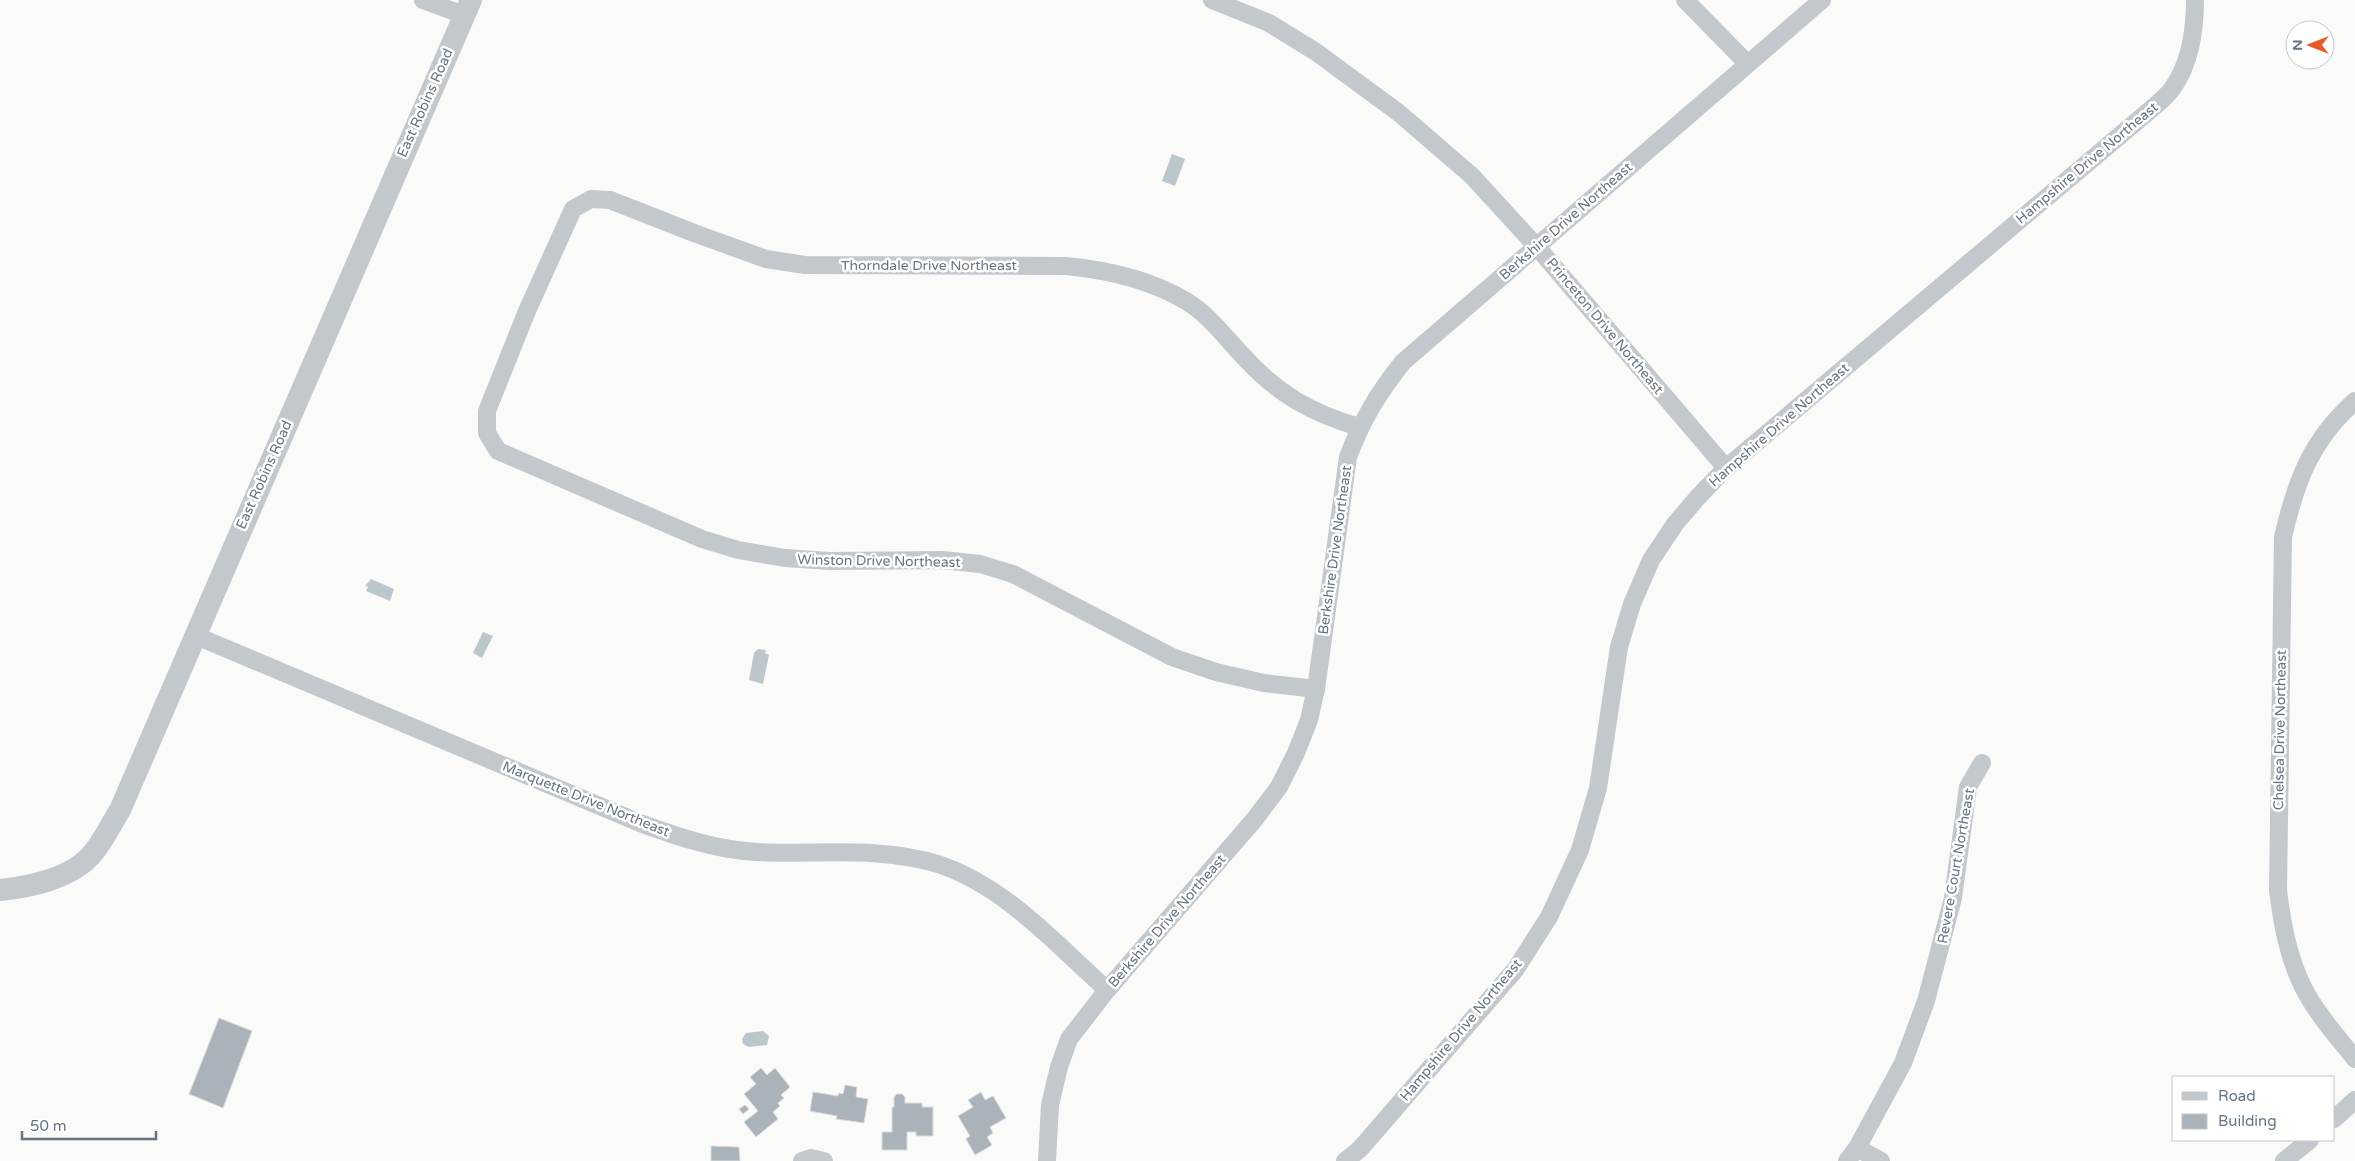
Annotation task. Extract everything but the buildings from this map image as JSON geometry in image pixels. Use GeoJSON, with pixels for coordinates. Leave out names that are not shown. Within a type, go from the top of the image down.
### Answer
{"type":"FeatureCollection","features":[{"type":"Feature","properties":{"kind":"street"},"geometry":{"type":"LineString","coordinates":[[423,0],[467,8]]}},
{"type":"Feature","properties":{"kind":"street","name":"Princeton Drive Northeast"},"geometry":{"type":"LineString","coordinates":[[1212,0],[1269,23],[1316,52],[1399,113],[1472,176],[1537,247],[1726,468]]}},
{"type":"Feature","properties":{"kind":"street"},"geometry":{"type":"LineString","coordinates":[[1685,0],[1747,63]]}},
{"type":"Feature","properties":{"kind":"street","name":"Berkshire Drive Northeast"},"geometry":{"type":"LineString","coordinates":[[1047,1161],[1050,1106],[1059,1067],[1069,1039],[1107,990],[1254,820],[1279,788],[1296,753],[1309,720],[1316,689],[1341,493],[1348,457],[1359,427],[1378,393],[1403,362],[1822,0]]}},
{"type":"Feature","properties":{"kind":"street","name":"Hampshire Drive Northeast"},"geometry":{"type":"LineString","coordinates":[[1345,1161],[1360,1149],[1515,970],[1549,917],[1580,850],[1598,788],[1619,647],[1632,604],[1651,560],[1675,524],[1726,468],[2149,111],[2174,87],[2186,59],[2195,18],[2195,0]]}},
{"type":"Feature","properties":{"kind":"street","name":"East Robins Road"},"geometry":{"type":"LineString","coordinates":[[0,890],[24,888],[65,874],[92,854],[120,810],[194,635],[467,8]]}},
{"type":"Feature","properties":{"kind":"street","name":"Thorndale Drive Northeast"},"geometry":{"type":"LineString","coordinates":[[528,311],[573,209],[591,199],[610,200],[766,259],[805,265],[1066,266],[1098,269],[1130,277],[1188,302],[1272,384],[1302,404],[1326,417],[1359,427]]}},
{"type":"Feature","properties":{"kind":"street","name":"Winston Drive Northeast"},"geometry":{"type":"LineString","coordinates":[[528,311],[487,411],[487,433],[498,451],[505,455],[702,539],[738,550],[785,558],[830,561],[942,560],[980,564],[1012,574],[1172,657],[1216,672],[1264,683],[1316,689]]}},
{"type":"Feature","properties":{"kind":"street","name":"Chelsea Drive Northeast"},"geometry":{"type":"LineString","coordinates":[[2355,401],[2318,441],[2304,466],[2292,498],[2283,537],[2278,890],[2287,941],[2303,987],[2325,1022],[2355,1059]]}},
{"type":"Feature","properties":{"kind":"street","name":"Marquette Drive Northeast"},"geometry":{"type":"LineString","coordinates":[[194,635],[640,823],[676,836],[713,846],[756,852],[863,852],[907,857],[939,864],[982,884],[1021,912],[1107,990]]}},
{"type":"Feature","properties":{"kind":"street","name":"Revere Court Northeast"},"geometry":{"type":"LineString","coordinates":[[1852,1154],[1903,1063],[1926,1002],[1953,898],[1968,786],[1982,763]]}},
{"type":"Feature","properties":{"kind":"street"},"geometry":{"type":"LineString","coordinates":[[2335,1118],[2355,1100]]}},
{"type":"Feature","properties":{"kind":"street"},"geometry":{"type":"LineString","coordinates":[[2284,1161],[2309,1141]]}},
{"type":"Feature","properties":{"kind":"street"},"geometry":{"type":"LineString","coordinates":[[1852,1154],[1881,1161]]}},
{"type":"Feature","properties":{"kind":"street"},"geometry":{"type":"LineString","coordinates":[[802,1161],[811,1158],[824,1161]]}},
{"type":"Feature","properties":{"kind":"shaded area"},"geometry":{"type":"Polygon","coordinates":[[[1172,154],[1185,159],[1175,186],[1162,181],[1172,154]]]}},
{"type":"Feature","properties":{"kind":"shaded area"},"geometry":{"type":"Polygon","coordinates":[[[371,579],[394,589],[390,601],[366,591],[368,587],[365,586],[371,579]]]}},
{"type":"Feature","properties":{"kind":"shaded area"},"geometry":{"type":"Polygon","coordinates":[[[483,632],[493,636],[482,658],[473,653],[483,632]]]}},
{"type":"Feature","properties":{"kind":"shaded area"},"geometry":{"type":"Polygon","coordinates":[[[758,649],[766,650],[765,653],[769,655],[763,684],[749,680],[754,653],[758,649]]]}},
{"type":"Feature","properties":{"kind":"shaded area"},"geometry":{"type":"Polygon","coordinates":[[[763,1031],[769,1036],[767,1045],[749,1047],[743,1044],[742,1039],[746,1033],[763,1031]]]}}]}
